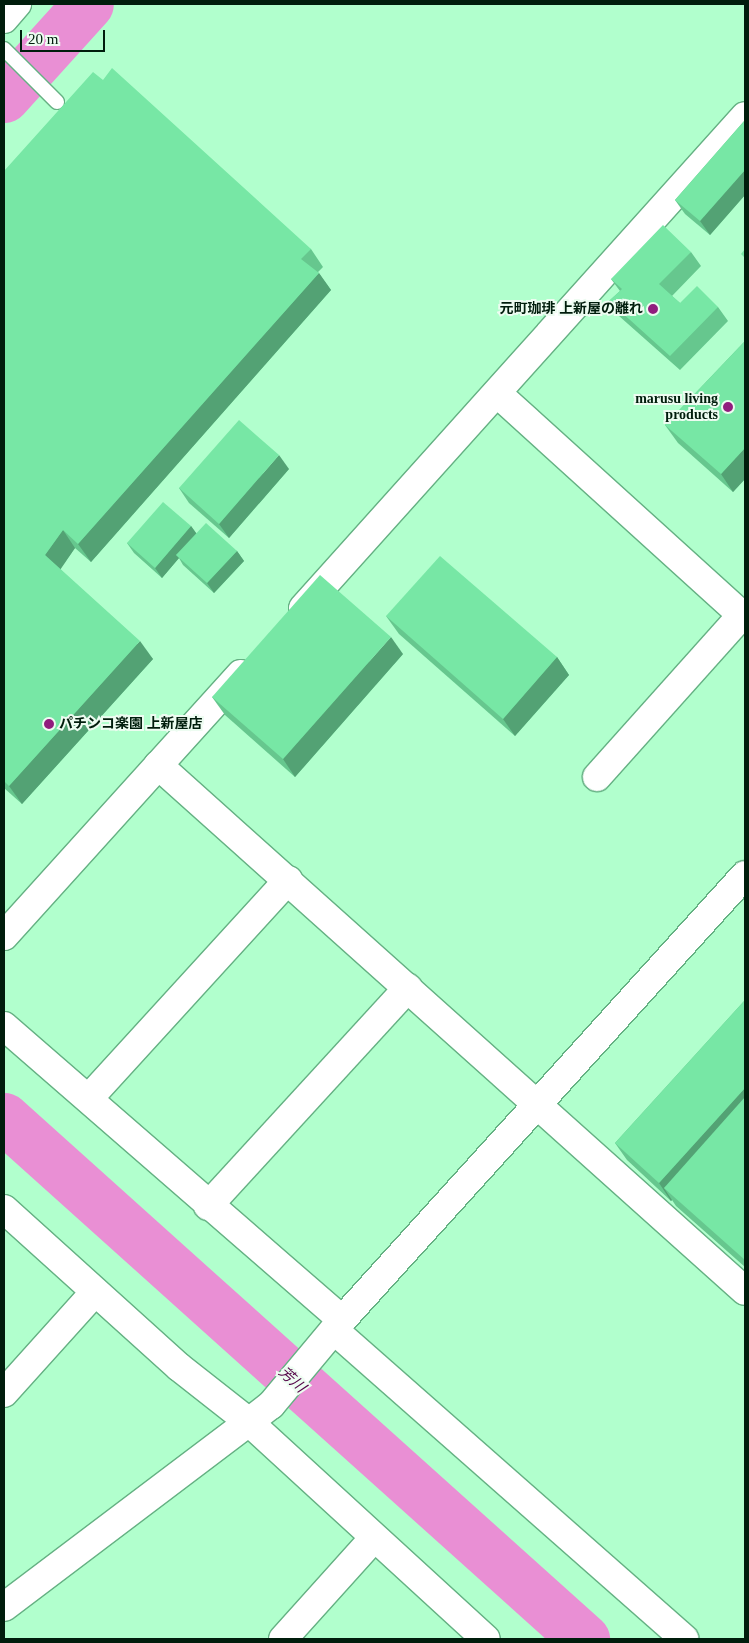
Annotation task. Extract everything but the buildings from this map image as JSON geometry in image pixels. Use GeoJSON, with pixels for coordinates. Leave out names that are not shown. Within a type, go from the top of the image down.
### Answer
{"type":"FeatureCollection","features":[{"type":"Feature","properties":{"kind":"street"},"geometry":{"type":"LineString","coordinates":[[4,19],[17,4]]}},
{"type":"Feature","properties":{"kind":"street"},"geometry":{"type":"LineString","coordinates":[[285,627],[498,394],[745,116]]}},
{"type":"Feature","properties":{"kind":"street"},"geometry":{"type":"LineString","coordinates":[[498,394],[744,616],[597,777]]}},
{"type":"Feature","properties":{"kind":"street"},"geometry":{"type":"LineString","coordinates":[[4,936],[258,656]]}},
{"type":"Feature","properties":{"kind":"street"},"geometry":{"type":"LineString","coordinates":[[158,766],[288,880],[745,1292]]}},
{"type":"Feature","properties":{"kind":"street"},"geometry":{"type":"LineString","coordinates":[[4,1607],[271,1405],[334,1330],[745,875]]}},
{"type":"Feature","properties":{"kind":"street"},"geometry":{"type":"LineString","coordinates":[[90,1097],[288,880]]}},
{"type":"Feature","properties":{"kind":"street"},"geometry":{"type":"LineString","coordinates":[[208,1206],[408,988]]}},
{"type":"Feature","properties":{"kind":"street"},"geometry":{"type":"LineString","coordinates":[[4,1026],[90,1097],[208,1206],[334,1330],[684,1639]]}},
{"type":"Feature","properties":{"kind":"street"},"geometry":{"type":"LineString","coordinates":[[4,1209],[95,1292],[249,1422],[486,1639]]}},
{"type":"Feature","properties":{"kind":"street"},"geometry":{"type":"LineString","coordinates":[[4,1393],[95,1292]]}},
{"type":"Feature","properties":{"kind":"street"},"geometry":{"type":"LineString","coordinates":[[283,1639],[374,1538]]}},
{"type":"Feature","properties":{"kind":"lane"},"geometry":{"type":"LineString","coordinates":[[4,49],[57,102]]}},
{"type":"Feature","properties":{"kind":"waterway"},"geometry":{"type":"LineString","coordinates":[[4,97],[88,4]]}},
{"type":"Feature","properties":{"kind":"waterway","name":"芳川"},"geometry":{"type":"LineString","coordinates":[[4,1118],[584,1639]]}},
{"type":"Feature","properties":{"kind":"place","name":"元町珈琲 上新屋の離れ"},"geometry":{"type":"Point","coordinates":[653,309]}},
{"type":"Feature","properties":{"kind":"place","name":"marusu living products"},"geometry":{"type":"Point","coordinates":[728,407]}},
{"type":"Feature","properties":{"kind":"place","name":"パチンコ楽園 上新屋店"},"geometry":{"type":"Point","coordinates":[49,724]}}]}
